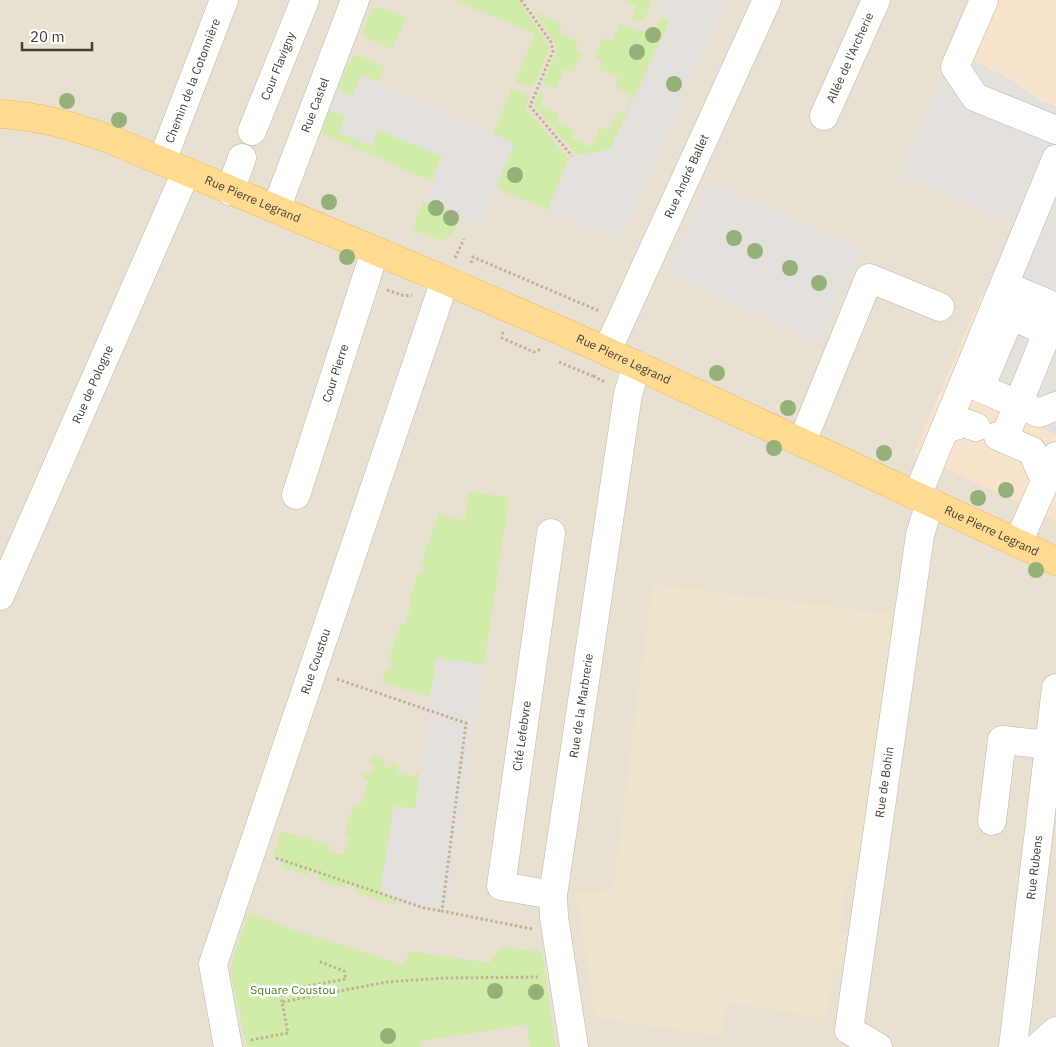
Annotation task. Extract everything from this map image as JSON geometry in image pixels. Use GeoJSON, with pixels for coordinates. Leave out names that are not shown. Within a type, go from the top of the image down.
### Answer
{"type":"FeatureCollection","features":[{"type":"Feature","properties":{"kind":"main road","name":"Rue Pierre Legrand"},"geometry":{"type":"LineString","coordinates":[[0,114],[22,115],[60,122],[109,140],[445,280],[638,365],[1056,561]]}},
{"type":"Feature","properties":{"kind":"street","name":"Chemin de la Cotonnière"},"geometry":{"type":"LineString","coordinates":[[174,166],[224,0]]}},
{"type":"Feature","properties":{"kind":"street","name":"Cour Flavigny"},"geometry":{"type":"LineString","coordinates":[[252,131],[305,0]]}},
{"type":"Feature","properties":{"kind":"street","name":"Rue Castel"},"geometry":{"type":"LineString","coordinates":[[276,209],[355,0]]}},
{"type":"Feature","properties":{"kind":"street","name":"Rue André Ballet"},"geometry":{"type":"LineString","coordinates":[[607,351],[767,0]]}},
{"type":"Feature","properties":{"kind":"street","name":"Allée de l'Archerie"},"geometry":{"type":"LineString","coordinates":[[824,116],[876,0]]}},
{"type":"Feature","properties":{"kind":"street"},"geometry":{"type":"LineString","coordinates":[[984,0],[956,67],[975,97],[1056,130]]}},
{"type":"Feature","properties":{"kind":"street"},"geometry":{"type":"LineString","coordinates":[[230,191],[242,158]]}},
{"type":"Feature","properties":{"kind":"street"},"geometry":{"type":"LineString","coordinates":[[924,499],[945,429],[1056,159]]}},
{"type":"Feature","properties":{"kind":"street","name":"Rue de Pologne"},"geometry":{"type":"LineString","coordinates":[[0,596],[174,166]]}},
{"type":"Feature","properties":{"kind":"street","name":"Cour Pierre"},"geometry":{"type":"LineString","coordinates":[[296,495],[375,251]]}},
{"type":"Feature","properties":{"kind":"street"},"geometry":{"type":"LineString","coordinates":[[802,442],[869,278],[940,307]]}},
{"type":"Feature","properties":{"kind":"street","name":"Rue Coustou"},"geometry":{"type":"LineString","coordinates":[[228,1046],[213,964],[445,280]]}},
{"type":"Feature","properties":{"kind":"street"},"geometry":{"type":"LineString","coordinates":[[1004,285],[1053,316]]}},
{"type":"Feature","properties":{"kind":"street"},"geometry":{"type":"LineString","coordinates":[[1053,316],[1011,315],[980,388],[1039,413],[1056,406]]}},
{"type":"Feature","properties":{"kind":"street"},"geometry":{"type":"LineString","coordinates":[[993,434],[1018,404],[1053,316]]}},
{"type":"Feature","properties":{"kind":"street","name":"Rue de la Marbrerie"},"geometry":{"type":"LineString","coordinates":[[574,1047],[554,917],[553,895],[628,394],[638,365]]}},
{"type":"Feature","properties":{"kind":"street"},"geometry":{"type":"LineString","coordinates":[[945,429],[965,423],[1032,451],[1045,481]]}},
{"type":"Feature","properties":{"kind":"street"},"geometry":{"type":"LineString","coordinates":[[1018,543],[1056,456]]}},
{"type":"Feature","properties":{"kind":"street","name":"Rue de Bohin"},"geometry":{"type":"LineString","coordinates":[[878,1047],[850,1030],[924,499]]}},
{"type":"Feature","properties":{"kind":"street","name":"Cité Lefebvre"},"geometry":{"type":"LineString","coordinates":[[551,533],[501,886],[553,895]]}},
{"type":"Feature","properties":{"kind":"street","name":"Rue Rubens"},"geometry":{"type":"LineString","coordinates":[[1013,1047],[1055,703]]}},
{"type":"Feature","properties":{"kind":"street"},"geometry":{"type":"LineString","coordinates":[[992,821],[1002,740],[1050,745]]}},
{"type":"Feature","properties":{"kind":"street"},"geometry":{"type":"LineString","coordinates":[[1038,1047],[1056,1032]]}},
{"type":"Feature","properties":{"kind":"path"},"geometry":{"type":"LineString","coordinates":[[521,0],[550,42],[553,51],[530,106],[572,156]]}},
{"type":"Feature","properties":{"kind":"path"},"geometry":{"type":"LineString","coordinates":[[470,264],[473,257],[607,314]]}},
{"type":"Feature","properties":{"kind":"path"},"geometry":{"type":"LineString","coordinates":[[559,362],[596,377]]}},
{"type":"Feature","properties":{"kind":"path"},"geometry":{"type":"LineString","coordinates":[[312,670],[466,723],[442,912]]}},
{"type":"Feature","properties":{"kind":"path"},"geometry":{"type":"LineString","coordinates":[[273,852],[273,857],[418,906],[534,930],[535,935]]}},
{"type":"Feature","properties":{"kind":"path"},"geometry":{"type":"LineString","coordinates":[[228,1046],[288,1033],[280,991],[346,979],[344,971],[318,961]]}},
{"type":"Feature","properties":{"kind":"path"},"geometry":{"type":"LineString","coordinates":[[282,1002],[388,982],[443,978],[546,977],[563,974]]}},
{"type":"Feature","properties":{"kind":"shaded area"},"geometry":{"type":"Polygon","coordinates":[[[0,0],[1056,0],[1056,1047],[0,1047],[0,0]]]}},
{"type":"Feature","properties":{"kind":"shaded area"},"geometry":{"type":"Polygon","coordinates":[[[661,0],[726,0],[620,241],[547,210],[572,156],[603,151],[611,147],[670,21],[655,14],[661,0]]]}},
{"type":"Feature","properties":{"kind":"shaded area"},"geometry":{"type":"Polygon","coordinates":[[[971,0],[1056,0],[1056,521],[914,453],[1011,225],[898,175],[971,0]]]}},
{"type":"Feature","properties":{"kind":"shaded area"},"geometry":{"type":"Polygon","coordinates":[[[953,45],[970,59],[1009,78],[1040,100],[1056,106],[1056,435],[964,396],[997,301],[981,294],[1011,224],[898,175],[953,45]]]}},
{"type":"Feature","properties":{"kind":"shaded area"},"geometry":{"type":"Polygon","coordinates":[[[361,75],[514,143],[480,225],[424,201],[442,156],[378,130],[371,146],[339,133],[345,116],[330,110],[338,90],[353,96],[361,75]]]}},
{"type":"Feature","properties":{"kind":"shaded area"},"geometry":{"type":"Polygon","coordinates":[[[709,181],[860,248],[818,342],[667,274],[709,181]]]}},
{"type":"Feature","properties":{"kind":"shaded area"},"geometry":{"type":"Polygon","coordinates":[[[652,584],[893,614],[857,873],[849,873],[839,932],[846,933],[841,969],[834,968],[827,1018],[726,1003],[722,1036],[595,1018],[576,894],[613,889],[652,584]]]}},
{"type":"Feature","properties":{"kind":"shaded area"},"geometry":{"type":"Polygon","coordinates":[[[436,658],[484,665],[448,911],[424,908],[380,893],[394,806],[415,809],[436,658]]]}},
{"type":"Feature","properties":{"kind":"green space"},"geometry":{"type":"Polygon","coordinates":[[[455,0],[518,0],[547,43],[549,50],[534,86],[530,88],[515,81],[535,34],[455,0]]]}},
{"type":"Feature","properties":{"kind":"green space"},"geometry":{"type":"Polygon","coordinates":[[[623,0],[652,0],[644,20],[638,21],[631,18],[636,6],[623,0]]]}},
{"type":"Feature","properties":{"kind":"green space"},"geometry":{"type":"Polygon","coordinates":[[[379,7],[406,17],[392,49],[366,38],[363,31],[373,8],[379,7]]]}},
{"type":"Feature","properties":{"kind":"green space"},"geometry":{"type":"Polygon","coordinates":[[[534,12],[562,24],[558,33],[578,42],[574,50],[582,53],[573,73],[564,69],[556,89],[543,83],[557,51],[553,39],[534,12]]]}},
{"type":"Feature","properties":{"kind":"green space"},"geometry":{"type":"Polygon","coordinates":[[[662,17],[670,20],[611,147],[603,151],[577,155],[534,105],[540,92],[544,95],[540,106],[559,113],[556,122],[575,131],[572,138],[592,147],[601,127],[609,131],[618,111],[625,114],[633,95],[615,87],[619,78],[599,69],[602,62],[594,58],[603,38],[612,42],[620,23],[640,32],[656,27],[662,17]]]}},
{"type":"Feature","properties":{"kind":"green space"},"geometry":{"type":"Polygon","coordinates":[[[353,56],[360,56],[385,67],[378,82],[361,75],[353,96],[338,90],[353,56]]]}},
{"type":"Feature","properties":{"kind":"green space"},"geometry":{"type":"Polygon","coordinates":[[[512,88],[527,95],[529,98],[525,108],[569,159],[547,210],[496,188],[514,143],[493,133],[512,88]]]}},
{"type":"Feature","properties":{"kind":"green space"},"geometry":{"type":"Polygon","coordinates":[[[330,110],[345,116],[339,133],[371,146],[378,129],[443,156],[432,181],[321,133],[330,110]]]}},
{"type":"Feature","properties":{"kind":"green space"},"geometry":{"type":"Polygon","coordinates":[[[424,201],[460,217],[453,234],[441,241],[412,229],[424,201]]]}},
{"type":"Feature","properties":{"kind":"green space"},"geometry":{"type":"Polygon","coordinates":[[[469,491],[509,498],[484,665],[436,658],[430,697],[381,682],[386,670],[389,671],[393,660],[389,659],[401,624],[405,625],[412,603],[409,601],[418,574],[422,575],[425,565],[421,564],[439,513],[465,521],[469,491]]]}},
{"type":"Feature","properties":{"kind":"green space"},"geometry":{"type":"Polygon","coordinates":[[[372,756],[385,760],[383,766],[391,768],[393,763],[399,765],[397,771],[415,777],[417,772],[419,772],[415,809],[394,806],[380,893],[397,900],[395,905],[354,891],[356,886],[346,882],[344,888],[317,879],[319,873],[309,870],[307,875],[281,867],[283,861],[273,857],[282,831],[330,845],[328,851],[343,855],[350,836],[344,834],[354,804],[360,806],[369,780],[363,778],[365,773],[371,775],[374,765],[369,762],[372,756]]]}},
{"type":"Feature","properties":{"kind":"green space","name":"Square Coustou"},"geometry":{"type":"Polygon","coordinates":[[[249,912],[288,928],[404,965],[409,951],[490,963],[500,947],[542,952],[556,1047],[530,1047],[527,1025],[420,1041],[421,1047],[247,1047],[230,972],[249,912]]]}}]}
